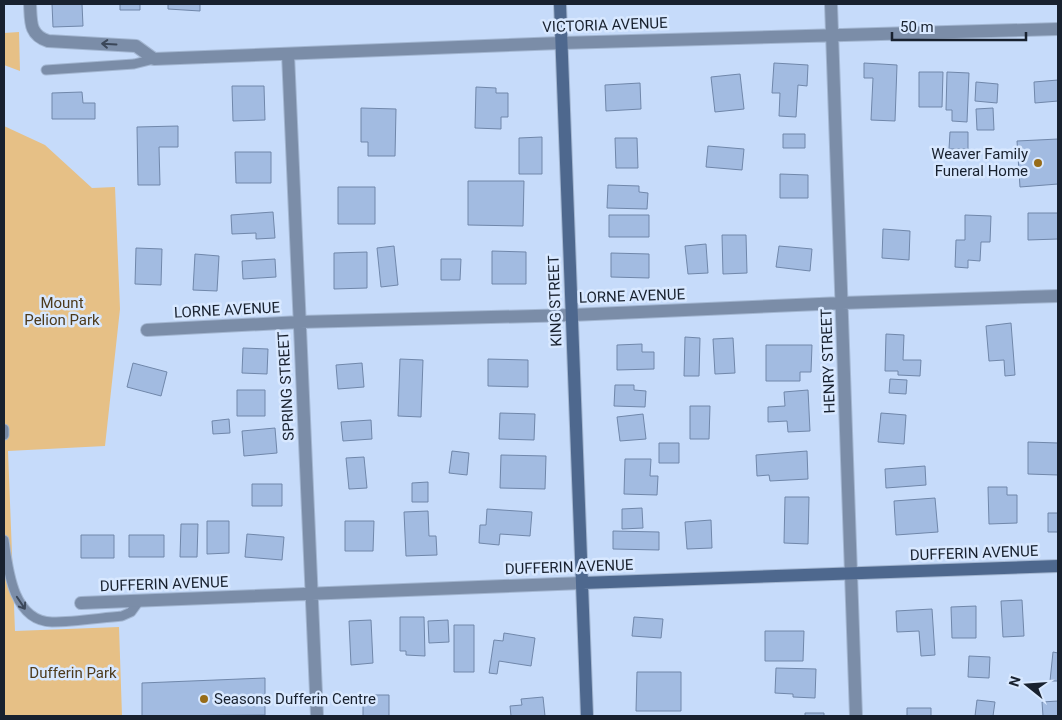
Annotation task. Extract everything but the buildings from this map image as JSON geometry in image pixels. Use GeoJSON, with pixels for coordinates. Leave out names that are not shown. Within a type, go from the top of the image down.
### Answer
{"type":"FeatureCollection","features":[{"type":"Feature","properties":{"kind":"street"},"geometry":{"type":"LineString","coordinates":[[30,4],[32,27],[40,38],[48,41],[136,46],[154,59]]}},
{"type":"Feature","properties":{"kind":"street","name":"KING STREET"},"geometry":{"type":"LineString","coordinates":[[560,4],[587,716]]}},
{"type":"Feature","properties":{"kind":"street","name":"HENRY STREET"},"geometry":{"type":"LineString","coordinates":[[830,4],[856,716]]}},
{"type":"Feature","properties":{"kind":"street","name":"VICTORIA AVENUE"},"geometry":{"type":"LineString","coordinates":[[154,59],[832,34],[1058,29]]}},
{"type":"Feature","properties":{"kind":"street","name":"SPRING STREET"},"geometry":{"type":"LineString","coordinates":[[288,54],[317,716]]}},
{"type":"Feature","properties":{"kind":"street","name":"LORNE AVENUE"},"geometry":{"type":"LineString","coordinates":[[147,330],[300,322],[572,315],[1058,296]]}},
{"type":"Feature","properties":{"kind":"street","name":"DUFFERIN AVENUE"},"geometry":{"type":"LineString","coordinates":[[81,603],[1058,566]]}},
{"type":"Feature","properties":{"kind":"lane","name":"VICTORIA AVENUE"},"geometry":{"type":"LineString","coordinates":[[46,70],[134,64],[154,59]]}},
{"type":"Feature","properties":{"kind":"lane"},"geometry":{"type":"LineString","coordinates":[[4,429],[4,434]]}},
{"type":"Feature","properties":{"kind":"lane"},"geometry":{"type":"LineString","coordinates":[[4,540],[8,572],[16,596],[24,608],[33,616],[50,622],[122,616],[131,612],[139,601]]}},
{"type":"Feature","properties":{"kind":"green space"},"geometry":{"type":"Polygon","coordinates":[[[19,32],[20,71],[4,65],[4,33],[19,32]]]}},
{"type":"Feature","properties":{"kind":"green space","name":"Mount Pelion Park"},"geometry":{"type":"Polygon","coordinates":[[[4,126],[45,145],[92,188],[115,187],[120,309],[105,446],[8,451],[15,631],[119,627],[122,716],[4,716],[4,126]]]}},
{"type":"Feature","properties":{"kind":"place","name":"Weaver Family Funeral Home"},"geometry":{"type":"Point","coordinates":[1038,163]}},
{"type":"Feature","properties":{"kind":"place","name":"Seasons Dufferin Centre"},"geometry":{"type":"Point","coordinates":[204,699]}},
{"type":"Feature","properties":{"kind":"park label","name":"Dufferin Park"},"geometry":{"type":"Point","coordinates":[73,673]}}]}
